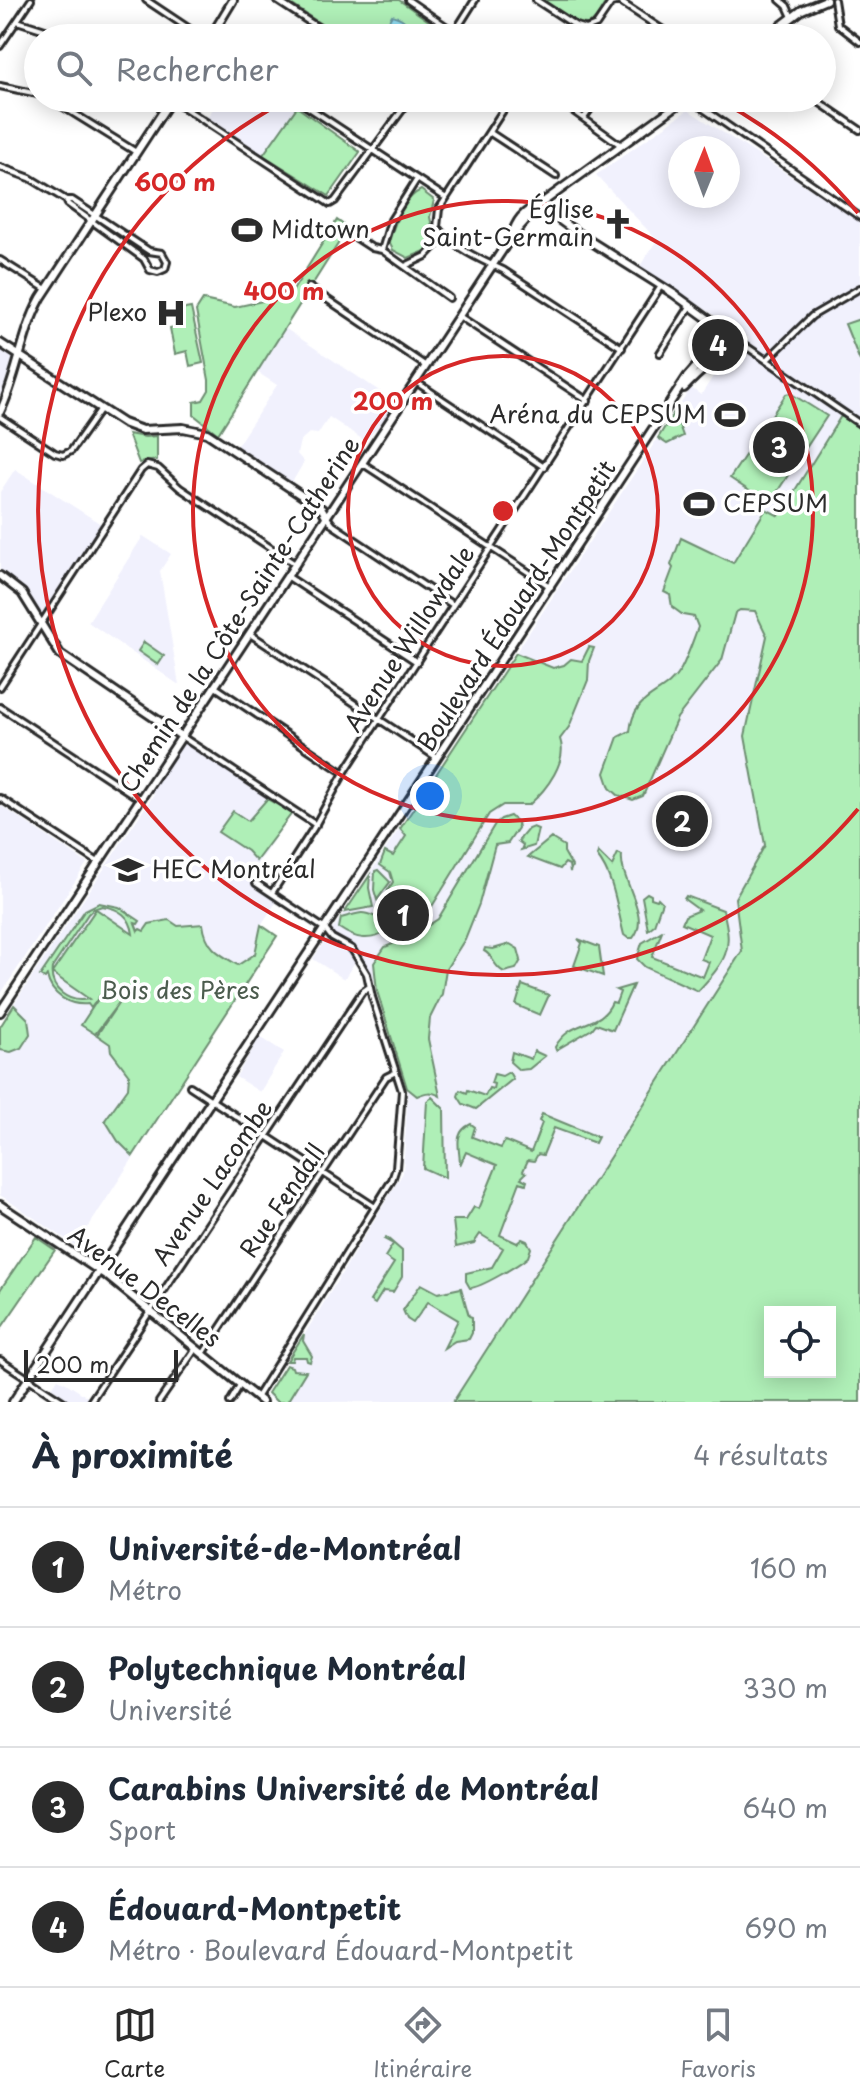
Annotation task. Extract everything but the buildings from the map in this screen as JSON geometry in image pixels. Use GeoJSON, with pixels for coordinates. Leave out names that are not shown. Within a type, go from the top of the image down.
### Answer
{"type":"FeatureCollection","features":[{"type":"Feature","properties":{"kind":"street"},"geometry":{"type":"LineString","coordinates":[[0,46],[31,0]]}},
{"type":"Feature","properties":{"kind":"street"},"geometry":{"type":"LineString","coordinates":[[146,0],[182,24]]}},
{"type":"Feature","properties":{"kind":"street"},"geometry":{"type":"LineString","coordinates":[[218,24],[233,0]]}},
{"type":"Feature","properties":{"kind":"street"},"geometry":{"type":"LineString","coordinates":[[276,0],[313,24]]}},
{"type":"Feature","properties":{"kind":"street"},"geometry":{"type":"LineString","coordinates":[[408,0],[442,24]]}},
{"type":"Feature","properties":{"kind":"street"},"geometry":{"type":"LineString","coordinates":[[459,24],[475,0]]}},
{"type":"Feature","properties":{"kind":"street"},"geometry":{"type":"LineString","coordinates":[[536,0],[573,24]]}},
{"type":"Feature","properties":{"kind":"street"},"geometry":{"type":"LineString","coordinates":[[780,0],[787,5],[792,17]]}},
{"type":"Feature","properties":{"kind":"street"},"geometry":{"type":"LineString","coordinates":[[783,24],[826,0]]}},
{"type":"Feature","properties":{"kind":"street"},"geometry":{"type":"LineString","coordinates":[[834,0],[838,25],[860,42]]}},
{"type":"Feature","properties":{"kind":"street"},"geometry":{"type":"LineString","coordinates":[[595,24],[611,3],[619,1],[654,24]]}},
{"type":"Feature","properties":{"kind":"street"},"geometry":{"type":"LineString","coordinates":[[17,21],[26,24]]}},
{"type":"Feature","properties":{"kind":"street"},"geometry":{"type":"LineString","coordinates":[[0,86],[24,91]]}},
{"type":"Feature","properties":{"kind":"street"},"geometry":{"type":"LineString","coordinates":[[72,112],[136,152]]}},
{"type":"Feature","properties":{"kind":"street"},"geometry":{"type":"LineString","coordinates":[[100,410],[74,448],[63,455],[55,453],[0,414],[28,323],[46,289],[162,112]]}},
{"type":"Feature","properties":{"kind":"street"},"geometry":{"type":"LineString","coordinates":[[191,112],[330,204],[400,112]]}},
{"type":"Feature","properties":{"kind":"street"},"geometry":{"type":"LineString","coordinates":[[315,112],[446,198]]}},
{"type":"Feature","properties":{"kind":"street"},"geometry":{"type":"LineString","coordinates":[[502,112],[439,209],[436,222],[445,236],[622,348]]}},
{"type":"Feature","properties":{"kind":"street"},"geometry":{"type":"LineString","coordinates":[[584,118],[588,112]]}},
{"type":"Feature","properties":{"kind":"street","name":"Chemin de la Côte-Sainte-Catherine"},"geometry":{"type":"LineString","coordinates":[[0,1012],[427,366],[525,212],[668,112]]}},
{"type":"Feature","properties":{"kind":"street"},"geometry":{"type":"LineString","coordinates":[[707,112],[860,217]]}},
{"type":"Feature","properties":{"kind":"street"},"geometry":{"type":"LineString","coordinates":[[834,112],[860,130]]}},
{"type":"Feature","properties":{"kind":"street"},"geometry":{"type":"LineString","coordinates":[[578,113],[622,146]]}},
{"type":"Feature","properties":{"kind":"street"},"geometry":{"type":"LineString","coordinates":[[489,132],[556,176]]}},
{"type":"Feature","properties":{"kind":"street"},"geometry":{"type":"LineString","coordinates":[[0,167],[30,178],[149,251],[162,253],[167,262],[165,269],[158,272],[150,270],[144,259],[93,218]]}},
{"type":"Feature","properties":{"kind":"street"},"geometry":{"type":"LineString","coordinates":[[382,250],[391,220],[417,179]]}},
{"type":"Feature","properties":{"kind":"street"},"geometry":{"type":"LineString","coordinates":[[539,205],[860,424]]}},
{"type":"Feature","properties":{"kind":"street"},"geometry":{"type":"LineString","coordinates":[[349,233],[372,248],[382,250],[449,298]]}},
{"type":"Feature","properties":{"kind":"street"},"geometry":{"type":"LineString","coordinates":[[405,266],[426,256],[445,236]]}},
{"type":"Feature","properties":{"kind":"street"},"geometry":{"type":"LineString","coordinates":[[0,261],[46,289]]}},
{"type":"Feature","properties":{"kind":"street"},"geometry":{"type":"LineString","coordinates":[[309,287],[427,366]]}},
{"type":"Feature","properties":{"kind":"street","name":"Avenue Willowdale"},"geometry":{"type":"LineString","coordinates":[[272,893],[316,825],[344,773],[660,288]]}},
{"type":"Feature","properties":{"kind":"street"},"geometry":{"type":"LineString","coordinates":[[767,360],[812,316],[860,288]]}},
{"type":"Feature","properties":{"kind":"street"},"geometry":{"type":"LineString","coordinates":[[660,353],[689,308]]}},
{"type":"Feature","properties":{"kind":"street"},"geometry":{"type":"LineString","coordinates":[[459,316],[588,401]]}},
{"type":"Feature","properties":{"kind":"street","name":"Boulevard Édouard-Montpetit"},"geometry":{"type":"LineString","coordinates":[[13,1402],[681,390],[702,370],[727,357],[737,340]]}},
{"type":"Feature","properties":{"kind":"street"},"geometry":{"type":"LineString","coordinates":[[0,343],[123,423],[142,430],[183,428],[207,433],[322,509],[333,525],[453,605]]}},
{"type":"Feature","properties":{"kind":"street"},"geometry":{"type":"LineString","coordinates":[[416,382],[544,467]]}},
{"type":"Feature","properties":{"kind":"street"},"geometry":{"type":"LineString","coordinates":[[362,463],[551,588]]}},
{"type":"Feature","properties":{"kind":"street"},"geometry":{"type":"LineString","coordinates":[[0,687],[141,470],[151,465],[180,488],[295,564]]}},
{"type":"Feature","properties":{"kind":"street"},"geometry":{"type":"LineString","coordinates":[[0,576],[22,593],[60,654],[316,825]]}},
{"type":"Feature","properties":{"kind":"street"},"geometry":{"type":"LineString","coordinates":[[287,576],[417,662]]}},
{"type":"Feature","properties":{"kind":"street"},"geometry":{"type":"LineString","coordinates":[[249,633],[438,758]]}},
{"type":"Feature","properties":{"kind":"street"},"geometry":{"type":"LineString","coordinates":[[214,686],[344,773]]}},
{"type":"Feature","properties":{"kind":"street"},"geometry":{"type":"LineString","coordinates":[[0,707],[140,799]]}},
{"type":"Feature","properties":{"kind":"street"},"geometry":{"type":"LineString","coordinates":[[0,798],[98,862]]}},
{"type":"Feature","properties":{"kind":"street"},"geometry":{"type":"LineString","coordinates":[[256,883],[352,949],[367,974],[402,1095],[396,1168],[392,1180],[259,1400]]}},
{"type":"Feature","properties":{"kind":"street","name":"Avenue Lacombe"},"geometry":{"type":"LineString","coordinates":[[90,1402],[362,992],[369,987]]}},
{"type":"Feature","properties":{"kind":"street","name":"Rue Fendall"},"geometry":{"type":"LineString","coordinates":[[203,1354],[386,1077],[396,1072]]}},
{"type":"Feature","properties":{"kind":"street"},"geometry":{"type":"LineString","coordinates":[[190,1086],[375,1207]]}},
{"type":"Feature","properties":{"kind":"street","name":"Avenue Decelles"},"geometry":{"type":"LineString","coordinates":[[0,1205],[100,1270],[259,1400]]}},
{"type":"Feature","properties":{"kind":"street"},"geometry":{"type":"LineString","coordinates":[[159,1402],[196,1348]]}},
{"type":"Feature","properties":{"kind":"street"},"geometry":{"type":"LineString","coordinates":[[0,1360],[64,1402]]}},
{"type":"Feature","properties":{"kind":"street"},"geometry":{"type":"LineString","coordinates":[[230,1402],[240,1385]]}},
{"type":"Feature","properties":{"kind":"shaded area"},"geometry":{"type":"Polygon","coordinates":[[[211,112],[293,112],[263,155],[207,118],[211,112]]]}},
{"type":"Feature","properties":{"kind":"shaded area"},"geometry":{"type":"Polygon","coordinates":[[[685,112],[691,112],[728,136],[668,136],[668,208],[740,208],[740,144],[860,221],[860,429],[841,417],[780,518],[766,510],[733,564],[767,636],[745,736],[765,845],[735,898],[743,951],[453,1402],[275,1402],[267,1396],[403,1173],[408,1091],[375,982],[360,954],[344,979],[313,959],[691,388],[701,395],[716,372],[740,352],[749,338],[640,266],[657,240],[596,175],[685,112]]]}},
{"type":"Feature","properties":{"kind":"shaded area"},"geometry":{"type":"Polygon","coordinates":[[[283,327],[399,404],[365,441],[329,417],[318,434],[309,433],[300,441],[297,454],[304,462],[291,484],[236,447],[277,385],[257,372],[283,327]]]}},
{"type":"Feature","properties":{"kind":"shaded area"},"geometry":{"type":"Polygon","coordinates":[[[0,344],[19,357],[0,412],[0,344]]]}},
{"type":"Feature","properties":{"kind":"shaded area"},"geometry":{"type":"Polygon","coordinates":[[[15,469],[104,526],[42,623],[30,601],[0,574],[0,492],[15,469]]]}},
{"type":"Feature","properties":{"kind":"shaded area"},"geometry":{"type":"Polygon","coordinates":[[[143,536],[171,554],[160,571],[179,685],[88,622],[143,536]]]}},
{"type":"Feature","properties":{"kind":"shaded area"},"geometry":{"type":"Polygon","coordinates":[[[181,736],[292,813],[247,879],[277,901],[261,925],[277,936],[76,1246],[0,1195],[0,1025],[154,794],[148,786],[181,736]]]}},
{"type":"Feature","properties":{"kind":"shaded area"},"geometry":{"type":"Polygon","coordinates":[[[0,805],[87,863],[0,995],[0,805]]]}},
{"type":"Feature","properties":{"kind":"shaded area"},"geometry":{"type":"Polygon","coordinates":[[[260,1037],[284,1052],[260,1092],[236,1077],[260,1037]]]}},
{"type":"Feature","properties":{"kind":"shaded area"},"geometry":{"type":"Polygon","coordinates":[[[58,1379],[95,1402],[52,1402],[58,1392],[52,1388],[58,1379]]]}},
{"type":"Feature","properties":{"kind":"green space"},"geometry":{"type":"Polygon","coordinates":[[[285,0],[399,0],[433,24],[321,24],[285,0]]]}},
{"type":"Feature","properties":{"kind":"green space"},"geometry":{"type":"Polygon","coordinates":[[[543,0],[607,0],[595,19],[586,24],[543,0]]]}},
{"type":"Feature","properties":{"kind":"green space"},"geometry":{"type":"Polygon","coordinates":[[[293,112],[304,112],[360,152],[329,196],[263,155],[293,112]]]}},
{"type":"Feature","properties":{"kind":"green space"},"geometry":{"type":"Polygon","coordinates":[[[421,190],[434,200],[430,217],[435,242],[430,249],[408,258],[393,250],[389,242],[404,205],[421,190]]]}},
{"type":"Feature","properties":{"kind":"green space"},"geometry":{"type":"Polygon","coordinates":[[[337,220],[348,228],[218,434],[194,415],[194,402],[203,400],[209,390],[196,311],[203,300],[235,307],[290,295],[337,220]]]}},
{"type":"Feature","properties":{"kind":"green space"},"geometry":{"type":"Polygon","coordinates":[[[191,308],[203,363],[190,366],[187,351],[175,354],[170,328],[182,325],[179,310],[191,308]]]}},
{"type":"Feature","properties":{"kind":"green space"},"geometry":{"type":"Polygon","coordinates":[[[860,319],[860,361],[845,324],[860,319]]]}},
{"type":"Feature","properties":{"kind":"green space"},"geometry":{"type":"Polygon","coordinates":[[[790,393],[827,416],[769,504],[730,478],[786,394],[790,393]]]}},
{"type":"Feature","properties":{"kind":"green space"},"geometry":{"type":"Polygon","coordinates":[[[674,412],[684,418],[679,425],[683,436],[667,444],[658,438],[674,412]]]}},
{"type":"Feature","properties":{"kind":"green space"},"geometry":{"type":"Polygon","coordinates":[[[841,416],[860,429],[860,1402],[453,1402],[742,951],[735,898],[765,845],[745,736],[767,636],[755,611],[740,610],[735,613],[722,660],[677,718],[643,796],[633,800],[618,795],[610,788],[605,773],[618,737],[630,731],[637,709],[643,702],[681,669],[698,627],[694,617],[683,615],[672,607],[670,595],[664,592],[681,538],[733,563],[766,509],[779,516],[841,416]]]}},
{"type":"Feature","properties":{"kind":"green space"},"geometry":{"type":"Polygon","coordinates":[[[128,434],[157,436],[157,460],[139,463],[128,434]]]}},
{"type":"Feature","properties":{"kind":"green space"},"geometry":{"type":"Polygon","coordinates":[[[144,642],[164,656],[158,665],[138,651],[144,642]]]}},
{"type":"Feature","properties":{"kind":"green space"},"geometry":{"type":"Polygon","coordinates":[[[589,647],[594,648],[589,661],[588,680],[569,727],[560,739],[562,747],[558,765],[543,791],[529,805],[503,805],[489,814],[431,908],[423,915],[368,938],[356,937],[339,928],[341,918],[357,914],[366,913],[387,921],[390,916],[380,901],[389,891],[419,899],[423,905],[427,901],[422,895],[411,895],[398,887],[398,890],[388,890],[393,882],[390,872],[380,865],[385,852],[393,856],[406,836],[400,829],[516,653],[553,668],[571,659],[582,661],[589,647]]]}},
{"type":"Feature","properties":{"kind":"green space"},"geometry":{"type":"Polygon","coordinates":[[[267,799],[292,813],[256,861],[247,851],[218,832],[233,811],[248,821],[267,799]]]}},
{"type":"Feature","properties":{"kind":"green space"},"geometry":{"type":"Polygon","coordinates":[[[510,816],[517,822],[518,828],[508,843],[495,845],[479,904],[465,939],[446,969],[442,994],[430,1018],[428,1039],[440,1096],[428,1093],[417,1096],[407,1088],[377,991],[374,963],[385,947],[410,937],[438,919],[495,824],[510,816]]]}},
{"type":"Feature","properties":{"kind":"green space"},"geometry":{"type":"Polygon","coordinates":[[[533,827],[538,829],[534,846],[521,850],[523,845],[518,841],[533,827]]]}},
{"type":"Feature","properties":{"kind":"green space"},"geometry":{"type":"Polygon","coordinates":[[[551,838],[564,846],[572,866],[570,872],[569,865],[565,863],[560,869],[528,857],[551,838]]]}},
{"type":"Feature","properties":{"kind":"green space"},"geometry":{"type":"Polygon","coordinates":[[[598,852],[612,866],[618,853],[622,855],[622,865],[639,919],[633,938],[624,935],[611,883],[597,856],[598,852]]]}},
{"type":"Feature","properties":{"kind":"green space"},"geometry":{"type":"Polygon","coordinates":[[[378,870],[390,882],[377,900],[374,890],[375,871],[378,870]]]}},
{"type":"Feature","properties":{"kind":"green space"},"geometry":{"type":"Polygon","coordinates":[[[370,875],[373,907],[345,912],[370,875]]]}},
{"type":"Feature","properties":{"kind":"green space"},"geometry":{"type":"Polygon","coordinates":[[[647,893],[662,902],[654,925],[648,930],[642,897],[647,893]]]}},
{"type":"Feature","properties":{"kind":"green space"},"geometry":{"type":"Polygon","coordinates":[[[686,896],[723,910],[728,936],[721,963],[698,991],[645,967],[637,959],[642,943],[662,931],[652,957],[703,977],[709,962],[701,959],[710,935],[682,923],[685,916],[699,910],[684,899],[686,896]]]}},
{"type":"Feature","properties":{"kind":"green space","name":"Bois des Pères"},"geometry":{"type":"Polygon","coordinates":[[[99,903],[119,907],[140,921],[135,923],[138,931],[144,931],[149,924],[169,920],[178,926],[203,924],[210,945],[238,965],[255,954],[261,925],[277,936],[133,1156],[118,1141],[105,1120],[128,1088],[129,1075],[111,1051],[110,1044],[97,1035],[120,1001],[95,1034],[81,1025],[104,990],[91,1008],[88,1004],[62,998],[52,989],[47,976],[45,979],[40,976],[85,910],[99,903]],[[102,906],[93,909],[52,968],[52,973],[96,909],[133,934],[127,918],[119,911],[102,906]],[[52,973],[62,993],[74,999],[89,999],[52,973]]]}},
{"type":"Feature","properties":{"kind":"green space"},"geometry":{"type":"Polygon","coordinates":[[[578,939],[599,947],[603,976],[574,966],[582,943],[578,939]]]}},
{"type":"Feature","properties":{"kind":"green space"},"geometry":{"type":"Polygon","coordinates":[[[510,944],[518,949],[521,960],[516,969],[504,972],[484,951],[485,948],[510,944]]]}},
{"type":"Feature","properties":{"kind":"green space"},"geometry":{"type":"Polygon","coordinates":[[[522,985],[549,995],[540,1015],[516,1005],[522,985]]]}},
{"type":"Feature","properties":{"kind":"green space"},"geometry":{"type":"Polygon","coordinates":[[[633,985],[613,1030],[596,1024],[556,1050],[555,1047],[569,1031],[600,1017],[612,1002],[616,1003],[620,992],[616,990],[633,985]]]}},
{"type":"Feature","properties":{"kind":"green space"},"geometry":{"type":"Polygon","coordinates":[[[14,1005],[28,1019],[30,1034],[21,1048],[11,1052],[0,1050],[0,1027],[14,1005]]]}},
{"type":"Feature","properties":{"kind":"green space"},"geometry":{"type":"Polygon","coordinates":[[[534,1051],[545,1056],[529,1069],[519,1070],[510,1062],[512,1052],[531,1059],[534,1051]]]}},
{"type":"Feature","properties":{"kind":"green space"},"geometry":{"type":"Polygon","coordinates":[[[509,1072],[513,1079],[476,1109],[463,1104],[458,1096],[460,1090],[467,1093],[468,1090],[485,1096],[489,1088],[493,1089],[494,1074],[502,1076],[509,1072]]]}},
{"type":"Feature","properties":{"kind":"green space"},"geometry":{"type":"Polygon","coordinates":[[[432,1097],[444,1109],[445,1178],[423,1168],[427,1101],[432,1097]]]}},
{"type":"Feature","properties":{"kind":"green space"},"geometry":{"type":"Polygon","coordinates":[[[542,1114],[598,1137],[595,1143],[554,1128],[543,1155],[538,1154],[534,1161],[528,1160],[523,1171],[526,1173],[521,1178],[527,1181],[526,1184],[520,1182],[500,1235],[517,1243],[522,1239],[527,1241],[531,1248],[528,1257],[499,1276],[470,1288],[466,1273],[492,1267],[503,1248],[480,1234],[474,1243],[456,1247],[453,1220],[466,1220],[474,1207],[479,1209],[497,1165],[466,1152],[460,1165],[459,1136],[471,1124],[475,1127],[472,1137],[501,1148],[505,1141],[531,1152],[542,1123],[539,1121],[542,1114]]]}},
{"type":"Feature","properties":{"kind":"green space"},"geometry":{"type":"Polygon","coordinates":[[[36,1237],[55,1250],[0,1330],[0,1290],[36,1237]]]}},
{"type":"Feature","properties":{"kind":"green space"},"geometry":{"type":"Polygon","coordinates":[[[386,1237],[402,1251],[402,1277],[393,1292],[383,1291],[375,1304],[370,1301],[394,1263],[385,1257],[393,1244],[384,1239],[386,1237]]]}},
{"type":"Feature","properties":{"kind":"green space"},"geometry":{"type":"Polygon","coordinates":[[[421,1284],[438,1293],[461,1288],[469,1316],[472,1317],[469,1339],[455,1341],[444,1348],[458,1320],[428,1302],[413,1323],[407,1319],[403,1310],[421,1284]]]}},
{"type":"Feature","properties":{"kind":"green space"},"geometry":{"type":"Polygon","coordinates":[[[304,1334],[303,1341],[312,1356],[310,1362],[306,1357],[293,1357],[292,1361],[287,1361],[304,1334]]]}},
{"type":"Feature","properties":{"kind":"green space"},"geometry":{"type":"Polygon","coordinates":[[[286,1365],[293,1370],[306,1371],[287,1402],[277,1402],[268,1393],[286,1365]]]}},
{"type":"Feature","properties":{"kind":"water"},"geometry":{"type":"Polygon","coordinates":[[[392,15],[405,24],[387,24],[392,15]]]}},
{"type":"Feature","properties":{"kind":"place","name":"Église Saint-Germain"},"geometry":{"type":"Point","coordinates":[618,224]}},
{"type":"Feature","properties":{"kind":"place","name":"Midtown"},"geometry":{"type":"Point","coordinates":[247,230]}},
{"type":"Feature","properties":{"kind":"place","name":"Plexo"},"geometry":{"type":"Point","coordinates":[171,313]}},
{"type":"Feature","properties":{"kind":"place","name":"Édouard-Montpetit"},"geometry":{"type":"Point","coordinates":[718,345]}},
{"type":"Feature","properties":{"kind":"place","name":"Aréna du CEPSUM"},"geometry":{"type":"Point","coordinates":[730,415]}},
{"type":"Feature","properties":{"kind":"place","name":"Carabins Université de Montréal"},"geometry":{"type":"Point","coordinates":[779,447]}},
{"type":"Feature","properties":{"kind":"place","name":"CEPSUM"},"geometry":{"type":"Point","coordinates":[699,504]}},
{"type":"Feature","properties":{"kind":"place","name":"Polytechnique Montréal"},"geometry":{"type":"Point","coordinates":[682,821]}},
{"type":"Feature","properties":{"kind":"place","name":"HEC Montréal"},"geometry":{"type":"Point","coordinates":[128,870]}},
{"type":"Feature","properties":{"kind":"place","name":"Université-de-Montréal"},"geometry":{"type":"Point","coordinates":[403,915]}}]}
